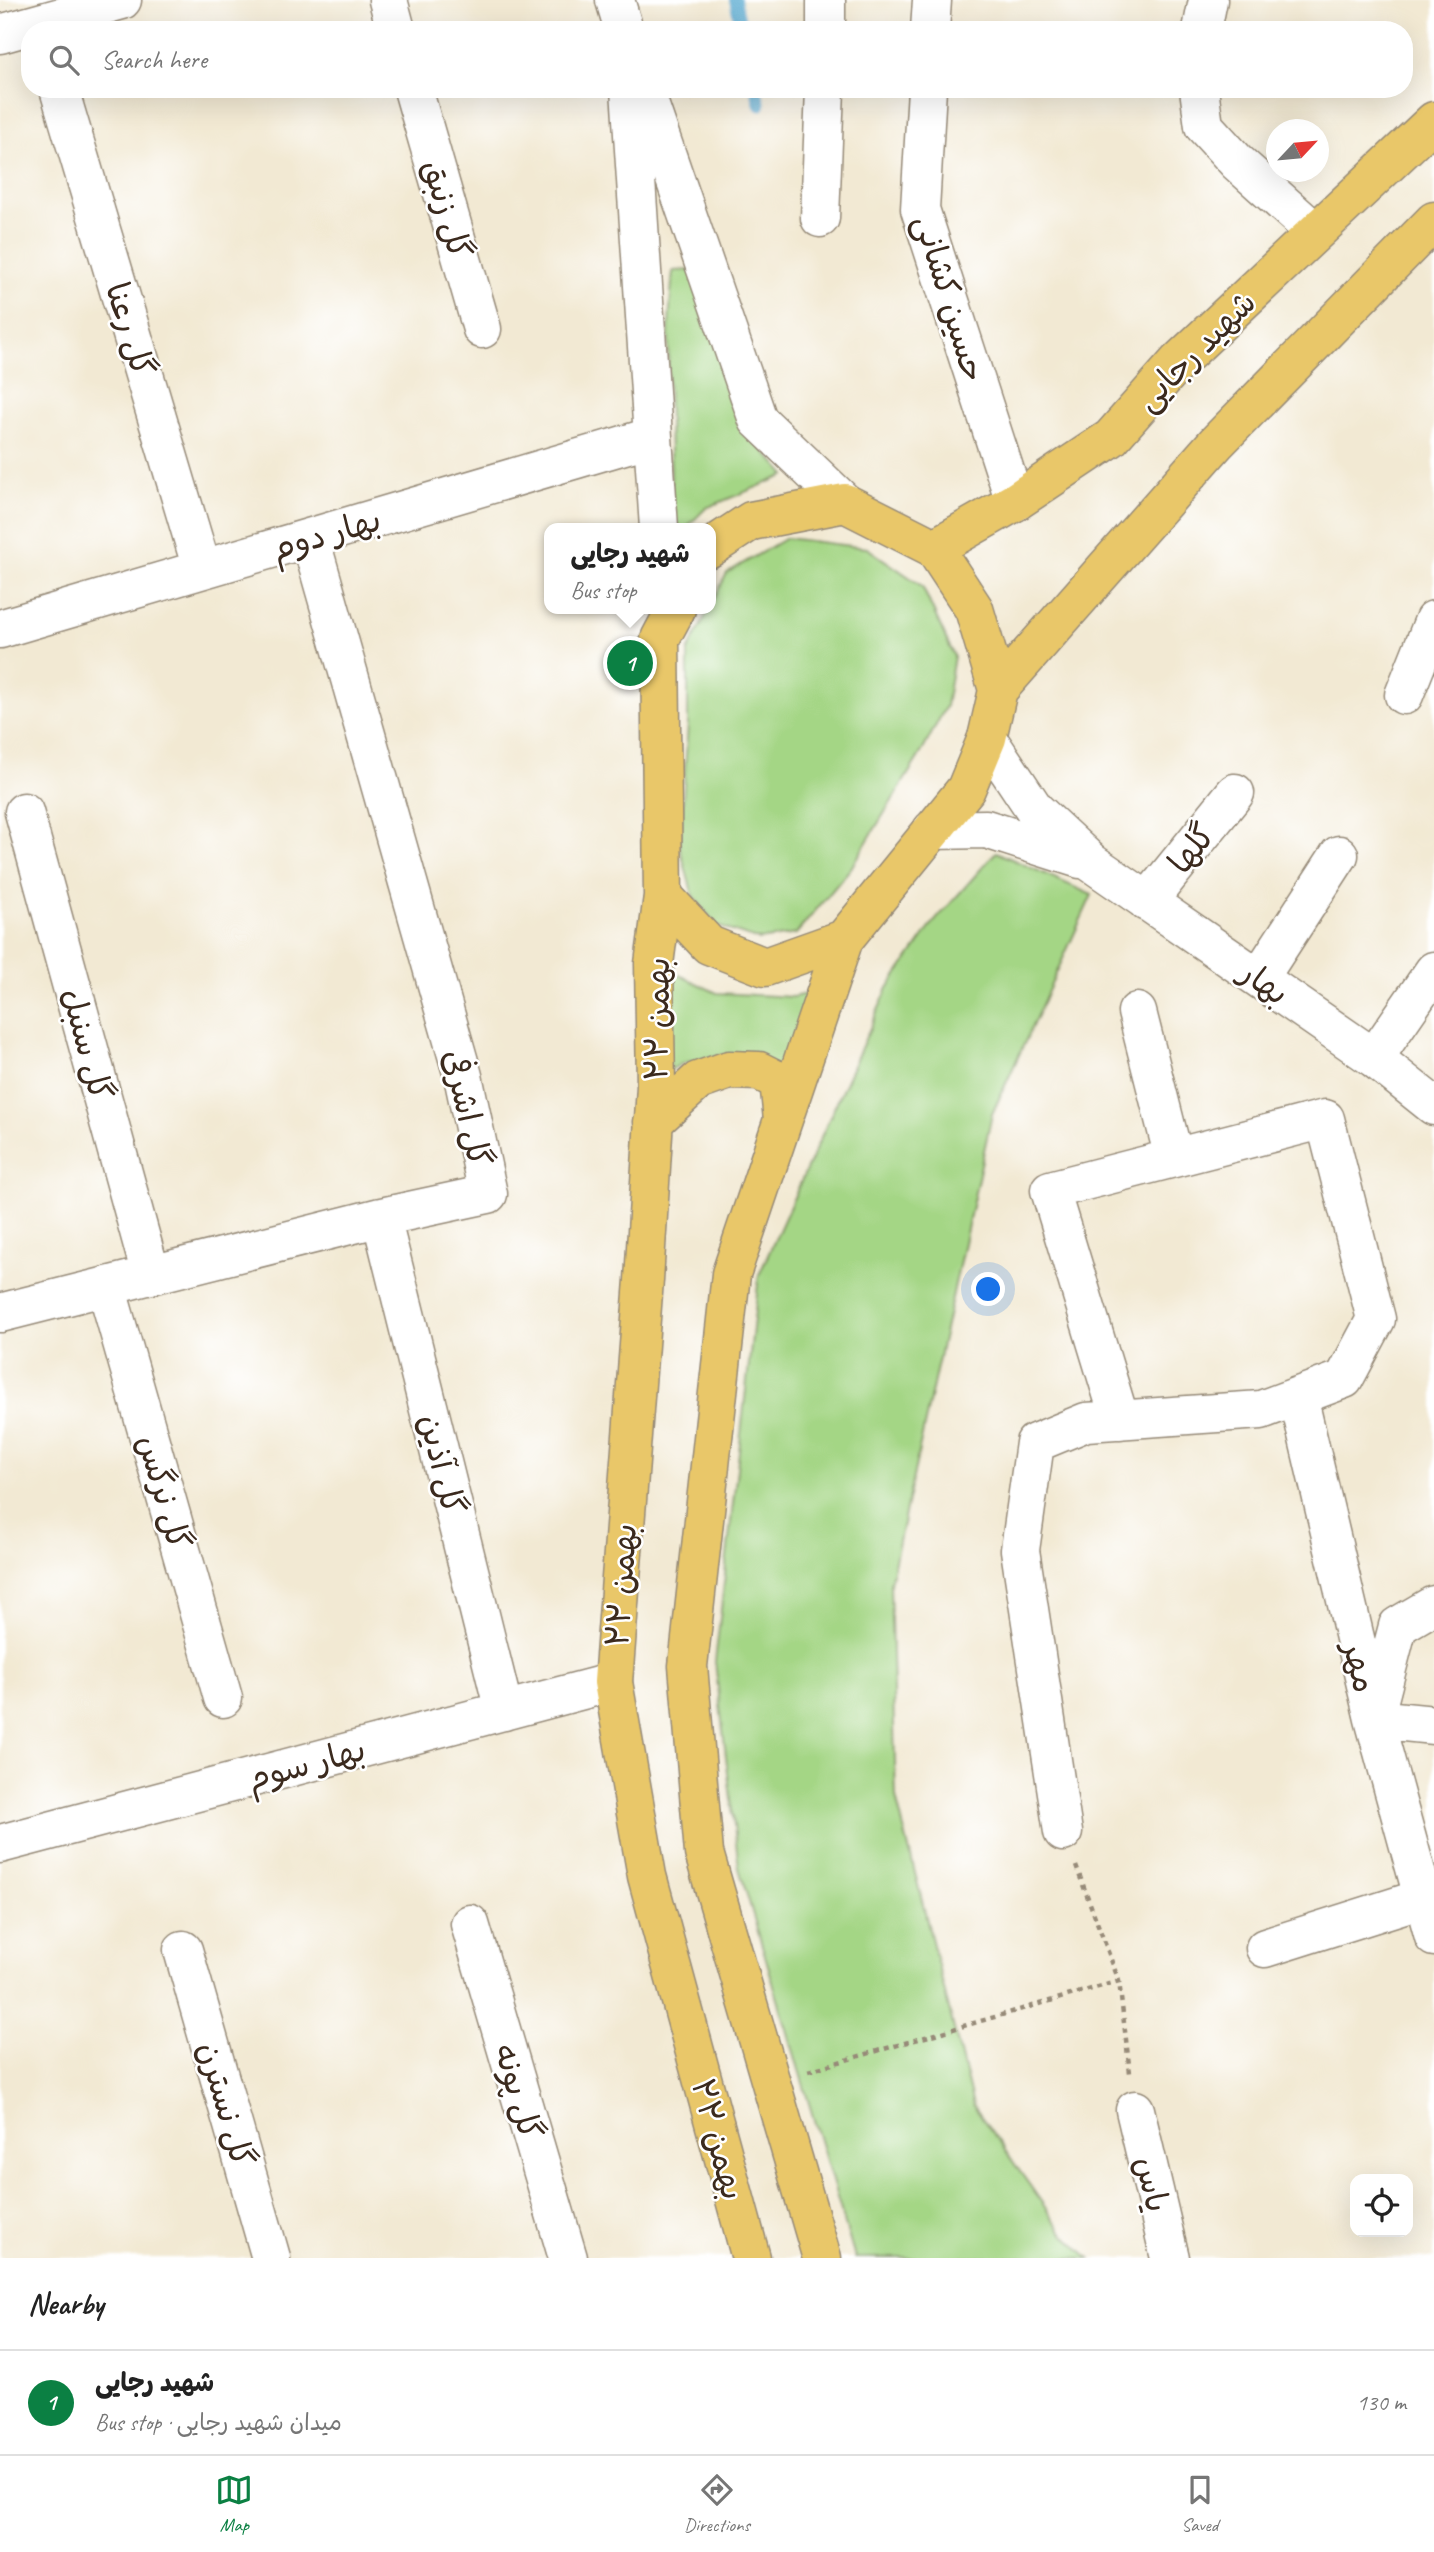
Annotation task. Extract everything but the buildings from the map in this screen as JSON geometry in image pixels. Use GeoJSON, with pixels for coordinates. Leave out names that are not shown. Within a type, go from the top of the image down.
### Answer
{"type":"FeatureCollection","features":[{"type":"Feature","properties":{"kind":"main road","name":"شهید رجایی"},"geometry":{"type":"LineString","coordinates":[[934,548],[1015,502],[1111,438],[1178,362],[1434,121]]}},
{"type":"Feature","properties":{"kind":"main road"},"geometry":{"type":"LineString","coordinates":[[663,896],[709,945],[765,967],[844,939],[966,789],[987,738],[998,690],[1216,443],[1434,221]]}},
{"type":"Feature","properties":{"kind":"main road"},"geometry":{"type":"LineString","coordinates":[[716,544],[751,521],[845,503],[934,548],[974,609],[998,690]]}},
{"type":"Feature","properties":{"kind":"main road","name":"۲۲ بهمن"},"geometry":{"type":"LineString","coordinates":[[666,619],[663,896],[654,964],[656,1086],[613,1682],[647,1876],[751,2258]]}},
{"type":"Feature","properties":{"kind":"main road","name":"۲۲ بهمن"},"geometry":{"type":"LineString","coordinates":[[822,2258],[704,1853],[688,1667],[732,1274],[844,939]]}},
{"type":"Feature","properties":{"kind":"main road"},"geometry":{"type":"LineString","coordinates":[[653,1122],[698,1081],[729,1070],[759,1071],[779,1082],[783,1120]]}},
{"type":"Feature","properties":{"kind":"street"},"geometry":{"type":"LineString","coordinates":[[388,0],[394,21]]}},
{"type":"Feature","properties":{"kind":"street"},"geometry":{"type":"LineString","coordinates":[[615,0],[621,21]]}},
{"type":"Feature","properties":{"kind":"street"},"geometry":{"type":"LineString","coordinates":[[825,0],[826,21]]}},
{"type":"Feature","properties":{"kind":"street"},"geometry":{"type":"LineString","coordinates":[[931,21],[932,0]]}},
{"type":"Feature","properties":{"kind":"street"},"geometry":{"type":"LineString","coordinates":[[1204,21],[1208,0]]}},
{"type":"Feature","properties":{"kind":"street"},"geometry":{"type":"LineString","coordinates":[[53,21],[102,3]]}},
{"type":"Feature","properties":{"kind":"street"},"geometry":{"type":"LineString","coordinates":[[0,34],[21,30]]}},
{"type":"Feature","properties":{"kind":"street","name":"گل رعنا"},"geometry":{"type":"LineString","coordinates":[[62,98],[202,569]]}},
{"type":"Feature","properties":{"kind":"street","name":"گل زنبق"},"geometry":{"type":"LineString","coordinates":[[416,98],[482,329]]}},
{"type":"Feature","properties":{"kind":"street"},"geometry":{"type":"LineString","coordinates":[[631,98],[659,523]]}},
{"type":"Feature","properties":{"kind":"street"},"geometry":{"type":"LineString","coordinates":[[647,98],[758,420],[845,503]]}},
{"type":"Feature","properties":{"kind":"street"},"geometry":{"type":"LineString","coordinates":[[820,218],[825,98]]}},
{"type":"Feature","properties":{"kind":"street","name":"حسین کشانی"},"geometry":{"type":"LineString","coordinates":[[926,98],[920,208],[1015,502]]}},
{"type":"Feature","properties":{"kind":"street"},"geometry":{"type":"LineString","coordinates":[[1200,98],[1204,125],[1237,162],[1315,232]]}},
{"type":"Feature","properties":{"kind":"street","name":"بهار دوم"},"geometry":{"type":"LineString","coordinates":[[0,629],[651,438]]}},
{"type":"Feature","properties":{"kind":"street","name":"گل اشرفی"},"geometry":{"type":"LineString","coordinates":[[0,1312],[381,1217],[488,1194],[463,1076],[310,538]]}},
{"type":"Feature","properties":{"kind":"street"},"geometry":{"type":"LineString","coordinates":[[1404,695],[1434,620]]}},
{"type":"Feature","properties":{"kind":"street"},"geometry":{"type":"LineString","coordinates":[[987,738],[1035,810],[1092,863]]}},
{"type":"Feature","properties":{"kind":"street","name":"گلها"},"geometry":{"type":"LineString","coordinates":[[1147,902],[1235,793]]}},
{"type":"Feature","properties":{"kind":"street","name":"گل سنبل"},"geometry":{"type":"LineString","coordinates":[[24,813],[151,1275]]}},
{"type":"Feature","properties":{"kind":"street"},"geometry":{"type":"LineString","coordinates":[[932,830],[986,829],[1092,863]]}},
{"type":"Feature","properties":{"kind":"street"},"geometry":{"type":"LineString","coordinates":[[1259,978],[1339,855]]}},
{"type":"Feature","properties":{"kind":"street","name":"بهار"},"geometry":{"type":"LineString","coordinates":[[1092,863],[1374,1058],[1434,1106]]}},
{"type":"Feature","properties":{"kind":"street"},"geometry":{"type":"LineString","coordinates":[[1374,1058],[1434,971]]}},
{"type":"Feature","properties":{"kind":"street"},"geometry":{"type":"LineString","coordinates":[[1137,1012],[1174,1158]]}},
{"type":"Feature","properties":{"kind":"street"},"geometry":{"type":"LineString","coordinates":[[1063,1832],[1020,1550],[1035,1443],[1086,1422],[1120,1420],[1261,1410],[1344,1379],[1376,1319],[1325,1119],[1050,1191],[1120,1420]]}},
{"type":"Feature","properties":{"kind":"street","name":"گل آذین"},"geometry":{"type":"LineString","coordinates":[[381,1217],[504,1711]]}},
{"type":"Feature","properties":{"kind":"street","name":"گل نرگس"},"geometry":{"type":"LineString","coordinates":[[106,1286],[223,1698]]}},
{"type":"Feature","properties":{"kind":"street","name":"مهر"},"geometry":{"type":"LineString","coordinates":[[1298,1396],[1374,1719],[1434,1937]]}},
{"type":"Feature","properties":{"kind":"street"},"geometry":{"type":"LineString","coordinates":[[1434,1605],[1398,1626],[1374,1719],[1434,1725]]}},
{"type":"Feature","properties":{"kind":"street","name":"بهار سوم"},"geometry":{"type":"LineString","coordinates":[[0,1844],[613,1682]]}},
{"type":"Feature","properties":{"kind":"street"},"geometry":{"type":"LineString","coordinates":[[1265,1948],[1423,1898]]}},
{"type":"Feature","properties":{"kind":"street","name":"گل پونه"},"geometry":{"type":"LineString","coordinates":[[470,1924],[568,2258]]}},
{"type":"Feature","properties":{"kind":"street","name":"گل نسترن"},"geometry":{"type":"LineString","coordinates":[[183,1950],[271,2258]]}},
{"type":"Feature","properties":{"kind":"street","name":"یاس"},"geometry":{"type":"LineString","coordinates":[[1135,2110],[1170,2258]]}},
{"type":"Feature","properties":{"kind":"path"},"geometry":{"type":"LineString","coordinates":[[1063,1832],[1119,1981],[1135,2110]]}},
{"type":"Feature","properties":{"kind":"path"},"geometry":{"type":"LineString","coordinates":[[770,2081],[1119,1981]]}},
{"type":"Feature","properties":{"kind":"green space"},"geometry":{"type":"Polygon","coordinates":[[[692,270],[756,442],[786,475],[706,508],[691,523],[673,523],[668,400],[673,271],[692,270]]]}},
{"type":"Feature","properties":{"kind":"green space"},"geometry":{"type":"Polygon","coordinates":[[[786,538],[867,548],[922,586],[954,656],[946,706],[924,748],[851,868],[796,934],[759,940],[717,926],[693,896],[680,848],[688,723],[688,651],[706,614],[716,614],[716,595],[727,573],[786,538]]]}},
{"type":"Feature","properties":{"kind":"green space"},"geometry":{"type":"Polygon","coordinates":[[[996,852],[1092,895],[992,1114],[890,1583],[896,1797],[973,2105],[1064,2234],[1090,2258],[855,2258],[739,1868],[715,1662],[759,1275],[888,988],[934,922],[996,852]]]}},
{"type":"Feature","properties":{"kind":"green space"},"geometry":{"type":"Polygon","coordinates":[[[675,973],[717,993],[793,997],[820,991],[787,1074],[721,1055],[683,1063],[665,1073],[675,973]]]}},
{"type":"Feature","properties":{"kind":"waterway"},"geometry":{"type":"LineString","coordinates":[[735,0],[740,21]]}},
{"type":"Feature","properties":{"kind":"waterway"},"geometry":{"type":"LineString","coordinates":[[758,98],[760,105]]}},
{"type":"Feature","properties":{"kind":"place","name":"شهید رجایی"},"geometry":{"type":"Point","coordinates":[630,663]}}]}
